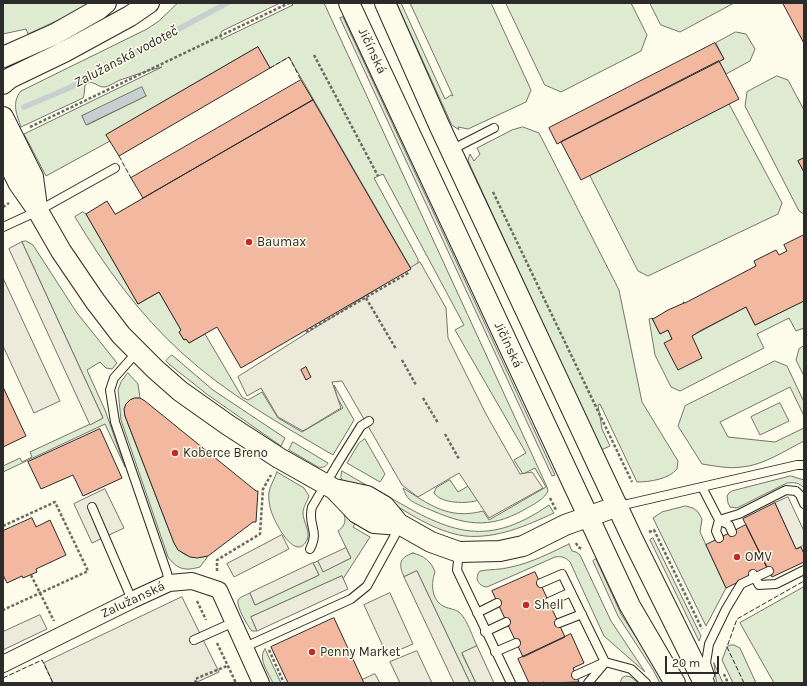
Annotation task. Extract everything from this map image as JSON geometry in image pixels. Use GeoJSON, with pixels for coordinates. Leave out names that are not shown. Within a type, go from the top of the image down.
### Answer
{"type":"FeatureCollection","features":[{"type":"Feature","properties":{"kind":"street"},"geometry":{"type":"LineString","coordinates":[[3,57],[56,34],[99,9],[106,3]]}},
{"type":"Feature","properties":{"kind":"street"},"geometry":{"type":"LineString","coordinates":[[3,84],[10,78],[64,52],[130,16],[149,3]]}},
{"type":"Feature","properties":{"kind":"street","name":"Jičínská"},"geometry":{"type":"LineString","coordinates":[[350,3],[630,606],[675,683]]}},
{"type":"Feature","properties":{"kind":"street"},"geometry":{"type":"LineString","coordinates":[[385,3],[451,150],[618,506],[704,683]]}},
{"type":"Feature","properties":{"kind":"street"},"geometry":{"type":"LineString","coordinates":[[3,117],[33,178],[38,211]]}},
{"type":"Feature","properties":{"kind":"street"},"geometry":{"type":"LineString","coordinates":[[3,144],[10,166],[19,184],[38,211],[61,251],[95,301],[121,335],[180,391],[228,425],[279,458],[330,487],[367,496],[384,506],[400,524],[431,542],[459,552],[500,551],[524,546],[565,525],[618,506]]}},
{"type":"Feature","properties":{"kind":"street","name":"Zalužanská"},"geometry":{"type":"LineString","coordinates":[[3,664],[169,583],[192,581],[219,590],[261,683]]}},
{"type":"Feature","properties":{"kind":"lane"},"geometry":{"type":"LineString","coordinates":[[451,150],[494,128]]}},
{"type":"Feature","properties":{"kind":"lane"},"geometry":{"type":"LineString","coordinates":[[3,227],[38,211],[115,168]]}},
{"type":"Feature","properties":{"kind":"lane"},"geometry":{"type":"LineString","coordinates":[[138,352],[114,378],[110,390],[115,422],[167,573],[169,583]]}},
{"type":"Feature","properties":{"kind":"lane"},"geometry":{"type":"LineString","coordinates":[[310,549],[315,535],[310,514],[312,507],[330,487],[361,426],[369,421]]}},
{"type":"Feature","properties":{"kind":"lane"},"geometry":{"type":"LineString","coordinates":[[618,506],[797,465],[804,465]]}},
{"type":"Feature","properties":{"kind":"lane"},"geometry":{"type":"LineString","coordinates":[[702,487],[719,520],[729,525],[732,532]]}},
{"type":"Feature","properties":{"kind":"lane"},"geometry":{"type":"LineString","coordinates":[[719,520],[739,514],[786,490],[796,491],[800,495],[804,504]]}},
{"type":"Feature","properties":{"kind":"lane"},"geometry":{"type":"LineString","coordinates":[[92,507],[132,600]]}},
{"type":"Feature","properties":{"kind":"lane"},"geometry":{"type":"LineString","coordinates":[[719,520],[716,531],[719,538]]}},
{"type":"Feature","properties":{"kind":"lane"},"geometry":{"type":"LineString","coordinates":[[245,648],[351,599],[367,586],[400,524]]}},
{"type":"Feature","properties":{"kind":"lane"},"geometry":{"type":"LineString","coordinates":[[459,552],[457,570],[510,683]]}},
{"type":"Feature","properties":{"kind":"lane"},"geometry":{"type":"LineString","coordinates":[[754,576],[759,585],[776,584],[804,570]]}},
{"type":"Feature","properties":{"kind":"lane"},"geometry":{"type":"LineString","coordinates":[[712,683],[706,663],[709,644],[726,609],[740,582],[769,571]]}},
{"type":"Feature","properties":{"kind":"lane"},"geometry":{"type":"LineString","coordinates":[[541,583],[562,574],[605,662]]}},
{"type":"Feature","properties":{"kind":"lane"},"geometry":{"type":"LineString","coordinates":[[549,602],[571,592]]}},
{"type":"Feature","properties":{"kind":"lane"},"geometry":{"type":"LineString","coordinates":[[476,613],[497,603]]}},
{"type":"Feature","properties":{"kind":"lane"},"geometry":{"type":"LineString","coordinates":[[559,623],[582,614]]}},
{"type":"Feature","properties":{"kind":"lane"},"geometry":{"type":"LineString","coordinates":[[194,640],[234,622]]}},
{"type":"Feature","properties":{"kind":"lane"},"geometry":{"type":"LineString","coordinates":[[485,632],[506,622]]}},
{"type":"Feature","properties":{"kind":"lane"},"geometry":{"type":"LineString","coordinates":[[495,652],[516,643]]}},
{"type":"Feature","properties":{"kind":"lane"},"geometry":{"type":"LineString","coordinates":[[588,683],[605,662]]}},
{"type":"Feature","properties":{"kind":"lane"},"geometry":{"type":"LineString","coordinates":[[576,675],[605,662],[631,669],[646,683]]}},
{"type":"Feature","properties":{"kind":"path"},"geometry":{"type":"LineString","coordinates":[[30,127],[289,3]]}},
{"type":"Feature","properties":{"kind":"path"},"geometry":{"type":"LineString","coordinates":[[314,55],[378,176]]}},
{"type":"Feature","properties":{"kind":"path"},"geometry":{"type":"LineString","coordinates":[[490,186],[632,482]]}},
{"type":"Feature","properties":{"kind":"path"},"geometry":{"type":"LineString","coordinates":[[306,332],[410,272]]}},
{"type":"Feature","properties":{"kind":"path"},"geometry":{"type":"LineString","coordinates":[[366,297],[396,349]]}},
{"type":"Feature","properties":{"kind":"path"},"geometry":{"type":"LineString","coordinates":[[402,360],[416,386]]}},
{"type":"Feature","properties":{"kind":"path"},"geometry":{"type":"LineString","coordinates":[[423,398],[438,423]]}},
{"type":"Feature","properties":{"kind":"path"},"geometry":{"type":"LineString","coordinates":[[445,434],[459,459]]}},
{"type":"Feature","properties":{"kind":"path"},"geometry":{"type":"LineString","coordinates":[[217,560],[260,534],[263,489],[273,470]]}},
{"type":"Feature","properties":{"kind":"path"},"geometry":{"type":"LineString","coordinates":[[550,498],[556,510]]}},
{"type":"Feature","properties":{"kind":"path"},"geometry":{"type":"LineString","coordinates":[[3,526],[55,502],[88,571],[3,610]]}},
{"type":"Feature","properties":{"kind":"path"},"geometry":{"type":"LineString","coordinates":[[654,530],[703,631]]}},
{"type":"Feature","properties":{"kind":"path"},"geometry":{"type":"LineString","coordinates":[[576,543],[578,547]]}},
{"type":"Feature","properties":{"kind":"path"},"geometry":{"type":"LineString","coordinates":[[31,574],[61,636]]}},
{"type":"Feature","properties":{"kind":"path"},"geometry":{"type":"LineString","coordinates":[[195,597],[236,683]]}},
{"type":"Feature","properties":{"kind":"path"},"geometry":{"type":"LineString","coordinates":[[264,639],[284,683]]}},
{"type":"Feature","properties":{"kind":"path"},"geometry":{"type":"LineString","coordinates":[[196,683],[195,679],[228,666]]}},
{"type":"Feature","properties":{"kind":"green space"},"geometry":{"type":"Polygon","coordinates":[[[3,3],[95,3],[28,34],[26,29],[3,34],[3,3]]]}},
{"type":"Feature","properties":{"kind":"green space"},"geometry":{"type":"Polygon","coordinates":[[[178,3],[280,3],[222,31],[220,36],[222,40],[293,5],[291,3],[324,3],[547,487],[548,491],[545,496],[516,514],[493,522],[482,523],[459,520],[446,516],[417,504],[406,495],[403,488],[440,509],[460,514],[483,511],[489,520],[546,487],[535,468],[523,474],[514,460],[526,453],[455,330],[464,325],[383,174],[374,178],[418,259],[418,265],[413,272],[289,57],[270,68],[258,47],[107,135],[110,141],[46,176],[24,134],[162,67],[120,80],[105,87],[90,82],[85,85],[83,98],[21,127],[16,109],[16,100],[21,91],[147,29],[159,21],[178,3]],[[146,96],[82,116],[87,125],[146,96]]]}},
{"type":"Feature","properties":{"kind":"green space"},"geometry":{"type":"Polygon","coordinates":[[[397,3],[401,3],[445,99],[451,95],[453,96],[410,3],[491,3],[531,90],[526,102],[468,129],[458,127],[459,130],[452,125],[397,3]]]}},
{"type":"Feature","properties":{"kind":"green space"},"geometry":{"type":"Polygon","coordinates":[[[506,3],[631,3],[647,35],[641,51],[561,92],[545,85],[506,3]]]}},
{"type":"Feature","properties":{"kind":"green space"},"geometry":{"type":"Polygon","coordinates":[[[650,3],[734,3],[680,32],[661,25],[650,3]]]}},
{"type":"Feature","properties":{"kind":"green space"},"geometry":{"type":"Polygon","coordinates":[[[343,17],[555,475],[552,476],[340,18],[343,17]]]}},
{"type":"Feature","properties":{"kind":"green space"},"geometry":{"type":"Polygon","coordinates":[[[736,32],[746,34],[755,49],[750,61],[726,74],[719,61],[724,59],[716,43],[736,32]]]}},
{"type":"Feature","properties":{"kind":"green space"},"geometry":{"type":"Polygon","coordinates":[[[777,76],[788,80],[804,110],[804,158],[798,161],[804,172],[804,214],[799,211],[745,106],[747,92],[777,76]]]}},
{"type":"Feature","properties":{"kind":"green space"},"geometry":{"type":"Polygon","coordinates":[[[729,104],[782,203],[778,214],[648,276],[638,271],[590,176],[729,104]]]}},
{"type":"Feature","properties":{"kind":"green space"},"geometry":{"type":"Polygon","coordinates":[[[523,127],[539,133],[619,290],[642,402],[678,461],[677,469],[664,478],[653,481],[637,482],[600,404],[598,405],[602,429],[610,446],[601,450],[469,163],[468,160],[470,154],[474,161],[480,154],[477,148],[512,130],[523,127]]]}},
{"type":"Feature","properties":{"kind":"green space"},"geometry":{"type":"Polygon","coordinates":[[[83,212],[86,214],[138,304],[159,292],[181,330],[179,332],[184,340],[186,339],[189,343],[205,334],[242,397],[248,400],[262,392],[278,418],[302,432],[343,408],[337,397],[334,385],[354,420],[333,455],[274,420],[217,382],[166,338],[137,306],[98,254],[75,217],[83,212]]]}},
{"type":"Feature","properties":{"kind":"green space"},"geometry":{"type":"Polygon","coordinates":[[[26,241],[33,245],[77,313],[117,363],[112,369],[106,368],[100,362],[87,370],[105,410],[125,467],[105,424],[3,472],[3,466],[20,458],[22,462],[32,457],[30,452],[103,418],[22,242],[26,241]]]}},
{"type":"Feature","properties":{"kind":"green space"},"geometry":{"type":"Polygon","coordinates":[[[804,301],[804,328],[796,331],[789,318],[757,334],[764,348],[680,391],[671,387],[655,355],[649,319],[652,318],[660,334],[668,330],[672,339],[692,336],[746,307],[755,325],[804,301]]]}},
{"type":"Feature","properties":{"kind":"green space"},"geometry":{"type":"Polygon","coordinates":[[[804,346],[804,376],[796,360],[799,349],[804,346]]]}},
{"type":"Feature","properties":{"kind":"green space"},"geometry":{"type":"Polygon","coordinates":[[[172,355],[213,390],[285,438],[281,446],[208,395],[170,365],[166,361],[172,355]]]}},
{"type":"Feature","properties":{"kind":"green space"},"geometry":{"type":"Polygon","coordinates":[[[775,361],[787,366],[804,402],[804,416],[790,387],[720,422],[728,437],[775,442],[804,428],[804,441],[774,457],[750,466],[732,468],[702,464],[678,426],[685,406],[775,361]]]}},
{"type":"Feature","properties":{"kind":"green space"},"geometry":{"type":"Polygon","coordinates":[[[128,373],[138,384],[140,398],[132,399],[127,402],[125,416],[174,543],[177,548],[188,556],[208,556],[200,567],[190,569],[182,568],[175,565],[168,557],[121,420],[118,390],[121,382],[128,373]]]}},
{"type":"Feature","properties":{"kind":"green space"},"geometry":{"type":"Polygon","coordinates":[[[780,403],[789,421],[760,435],[751,417],[780,403]]]}},
{"type":"Feature","properties":{"kind":"green space"},"geometry":{"type":"Polygon","coordinates":[[[365,439],[385,474],[380,482],[347,463],[359,443],[365,439]]]}},
{"type":"Feature","properties":{"kind":"green space"},"geometry":{"type":"Polygon","coordinates":[[[293,442],[328,463],[324,467],[318,467],[289,450],[293,442]]]}},
{"type":"Feature","properties":{"kind":"green space"},"geometry":{"type":"Polygon","coordinates":[[[342,471],[375,490],[344,482],[341,478],[342,471]]]}},
{"type":"Feature","properties":{"kind":"green space"},"geometry":{"type":"Polygon","coordinates":[[[277,472],[304,488],[309,496],[303,513],[308,537],[303,546],[298,547],[292,545],[287,540],[278,527],[272,513],[269,501],[269,492],[277,472]]]}},
{"type":"Feature","properties":{"kind":"green space"},"geometry":{"type":"Polygon","coordinates":[[[791,476],[804,480],[804,488],[797,483],[787,483],[737,508],[730,507],[728,503],[727,496],[732,491],[791,476]]]}},
{"type":"Feature","properties":{"kind":"green space"},"geometry":{"type":"Polygon","coordinates":[[[450,480],[458,492],[470,485],[479,500],[455,502],[437,497],[434,493],[436,488],[450,480]]]}},
{"type":"Feature","properties":{"kind":"green space"},"geometry":{"type":"Polygon","coordinates":[[[384,494],[427,517],[446,525],[465,530],[484,531],[504,528],[526,519],[549,505],[554,513],[522,527],[488,536],[465,536],[454,534],[422,521],[382,497],[384,494]]]}},
{"type":"Feature","properties":{"kind":"green space"},"geometry":{"type":"Polygon","coordinates":[[[686,506],[693,508],[698,512],[702,519],[700,532],[726,588],[706,626],[653,518],[662,512],[686,506]]]}},
{"type":"Feature","properties":{"kind":"green space"},"geometry":{"type":"Polygon","coordinates":[[[343,512],[358,519],[353,527],[370,537],[343,579],[342,576],[251,617],[257,631],[252,631],[240,611],[238,600],[240,598],[250,593],[255,605],[319,575],[313,563],[318,561],[324,571],[351,558],[338,531],[345,523],[343,512]]]}},
{"type":"Feature","properties":{"kind":"green space"},"geometry":{"type":"Polygon","coordinates":[[[653,538],[701,636],[699,641],[650,540],[653,538]]]}},
{"type":"Feature","properties":{"kind":"green space"},"geometry":{"type":"Polygon","coordinates":[[[569,544],[572,551],[580,555],[611,621],[645,672],[604,636],[570,562],[565,558],[555,557],[487,587],[481,585],[477,579],[480,571],[503,569],[526,563],[569,544]]]}},
{"type":"Feature","properties":{"kind":"green space"},"geometry":{"type":"Polygon","coordinates":[[[413,553],[427,560],[433,568],[435,572],[433,590],[439,603],[447,608],[456,610],[463,616],[468,624],[477,646],[462,654],[476,683],[470,683],[417,571],[404,577],[401,569],[401,562],[405,557],[413,553]]]}},
{"type":"Feature","properties":{"kind":"green space"},"geometry":{"type":"Polygon","coordinates":[[[596,559],[621,614],[664,683],[660,683],[618,616],[593,561],[596,559]]]}},
{"type":"Feature","properties":{"kind":"green space"},"geometry":{"type":"Polygon","coordinates":[[[804,587],[804,683],[774,683],[740,623],[804,587]]]}},
{"type":"Feature","properties":{"kind":"green space"},"geometry":{"type":"Polygon","coordinates":[[[731,645],[740,648],[756,683],[733,683],[722,660],[727,647],[731,645]]]}},
{"type":"Feature","properties":{"kind":"green space"},"geometry":{"type":"Polygon","coordinates":[[[265,649],[281,683],[273,683],[267,671],[262,657],[265,649]]]}},
{"type":"Feature","properties":{"kind":"green space"},"geometry":{"type":"Polygon","coordinates":[[[714,663],[723,683],[717,683],[714,663]]]}},
{"type":"Feature","properties":{"kind":"green space"},"geometry":{"type":"Polygon","coordinates":[[[626,676],[631,677],[638,683],[620,683],[622,678],[626,676]]]}},
{"type":"Feature","properties":{"kind":"shaded area"},"geometry":{"type":"Polygon","coordinates":[[[142,87],[146,96],[86,125],[82,116],[142,87]]]}},
{"type":"Feature","properties":{"kind":"shaded area"},"geometry":{"type":"Polygon","coordinates":[[[22,242],[103,418],[90,425],[9,249],[22,242]]]}},
{"type":"Feature","properties":{"kind":"shaded area"},"geometry":{"type":"Polygon","coordinates":[[[420,262],[446,308],[448,338],[486,414],[520,474],[532,472],[543,488],[489,518],[459,473],[418,497],[402,485],[342,381],[332,382],[341,408],[303,431],[278,417],[261,388],[247,396],[238,377],[420,262]]]}},
{"type":"Feature","properties":{"kind":"shaded area"},"geometry":{"type":"Polygon","coordinates":[[[3,278],[60,401],[34,413],[3,346],[3,278]]]}},
{"type":"Feature","properties":{"kind":"shaded area"},"geometry":{"type":"Polygon","coordinates":[[[105,489],[124,528],[92,543],[74,504],[105,489]]]}},
{"type":"Feature","properties":{"kind":"shaded area"},"geometry":{"type":"Polygon","coordinates":[[[788,497],[804,531],[804,545],[796,549],[775,503],[788,497]]]}},
{"type":"Feature","properties":{"kind":"shaded area"},"geometry":{"type":"Polygon","coordinates":[[[282,535],[289,549],[234,577],[227,564],[282,535]]]}},
{"type":"Feature","properties":{"kind":"shaded area"},"geometry":{"type":"Polygon","coordinates":[[[346,548],[351,558],[323,572],[318,561],[346,548]]]}},
{"type":"Feature","properties":{"kind":"shaded area"},"geometry":{"type":"Polygon","coordinates":[[[313,563],[319,575],[255,605],[250,593],[313,563]]]}},
{"type":"Feature","properties":{"kind":"shaded area"},"geometry":{"type":"Polygon","coordinates":[[[417,571],[470,683],[454,683],[404,577],[417,571]]]}},
{"type":"Feature","properties":{"kind":"shaded area"},"geometry":{"type":"Polygon","coordinates":[[[342,576],[348,589],[257,631],[251,617],[342,576]]]}},
{"type":"Feature","properties":{"kind":"shaded area"},"geometry":{"type":"Polygon","coordinates":[[[390,593],[413,644],[387,655],[364,605],[390,593]]]}},
{"type":"Feature","properties":{"kind":"shaded area"},"geometry":{"type":"Polygon","coordinates":[[[182,597],[219,672],[195,683],[53,683],[44,663],[182,597]]]}},
{"type":"Feature","properties":{"kind":"shaded area"},"geometry":{"type":"Polygon","coordinates":[[[40,615],[47,629],[3,650],[3,632],[40,615]]]}},
{"type":"Feature","properties":{"kind":"shaded area"},"geometry":{"type":"Polygon","coordinates":[[[477,646],[494,683],[476,683],[462,653],[477,646]]]}},
{"type":"Feature","properties":{"kind":"shaded area"},"geometry":{"type":"Polygon","coordinates":[[[417,651],[432,683],[400,683],[390,662],[417,651]]]}},
{"type":"Feature","properties":{"kind":"shaded area"},"geometry":{"type":"Polygon","coordinates":[[[375,674],[380,683],[364,683],[362,680],[375,674]]]}},
{"type":"Feature","properties":{"kind":"building"},"geometry":{"type":"Polygon","coordinates":[[[783,3],[804,3],[804,43],[783,3]]]}},
{"type":"Feature","properties":{"kind":"building"},"geometry":{"type":"Polygon","coordinates":[[[715,43],[724,59],[557,144],[549,128],[715,43]]]}},
{"type":"Feature","properties":{"kind":"building"},"geometry":{"type":"Polygon","coordinates":[[[258,47],[270,68],[119,156],[106,135],[258,47]]]}},
{"type":"Feature","properties":{"kind":"building"},"geometry":{"type":"Polygon","coordinates":[[[719,61],[739,99],[581,180],[561,142],[719,61]]]}},
{"type":"Feature","properties":{"kind":"building"},"geometry":{"type":"Polygon","coordinates":[[[301,80],[313,100],[143,198],[131,178],[301,80]]]}},
{"type":"Feature","properties":{"kind":"building","name":"Baumax"},"geometry":{"type":"Polygon","coordinates":[[[313,100],[411,269],[241,368],[217,327],[189,343],[186,339],[184,340],[179,332],[181,330],[159,292],[138,304],[86,214],[107,201],[115,214],[313,100]]]}},
{"type":"Feature","properties":{"kind":"building"},"geometry":{"type":"Polygon","coordinates":[[[804,158],[804,172],[798,161],[804,158]]]}},
{"type":"Feature","properties":{"kind":"building"},"geometry":{"type":"Polygon","coordinates":[[[804,235],[804,301],[755,325],[746,307],[700,331],[692,336],[702,358],[678,370],[664,343],[672,339],[668,330],[660,334],[652,318],[653,319],[684,303],[683,302],[685,303],[756,266],[754,261],[776,250],[779,255],[787,251],[784,245],[804,235]]]}},
{"type":"Feature","properties":{"kind":"building"},"geometry":{"type":"Polygon","coordinates":[[[306,367],[311,377],[306,380],[301,370],[306,367]]]}},
{"type":"Feature","properties":{"kind":"building"},"geometry":{"type":"Polygon","coordinates":[[[3,387],[26,436],[3,447],[3,387]]]}},
{"type":"Feature","properties":{"kind":"building","name":"Koberce Breno"},"geometry":{"type":"Polygon","coordinates":[[[135,398],[140,398],[145,401],[256,491],[258,491],[256,522],[253,522],[208,556],[197,558],[190,557],[178,550],[174,543],[125,416],[124,409],[126,404],[135,398]]]}},
{"type":"Feature","properties":{"kind":"building"},"geometry":{"type":"Polygon","coordinates":[[[100,429],[122,478],[83,496],[73,475],[41,489],[28,462],[100,429]]]}},
{"type":"Feature","properties":{"kind":"building"},"geometry":{"type":"Polygon","coordinates":[[[775,503],[796,549],[801,547],[804,554],[804,562],[772,577],[743,519],[775,503]]]}},
{"type":"Feature","properties":{"kind":"building"},"geometry":{"type":"Polygon","coordinates":[[[32,518],[36,527],[50,520],[66,555],[36,569],[37,572],[23,578],[22,576],[7,583],[3,575],[3,531],[32,518]]]}},
{"type":"Feature","properties":{"kind":"building"},"geometry":{"type":"Polygon","coordinates":[[[746,525],[767,568],[726,588],[706,545],[746,525]]]}},
{"type":"Feature","properties":{"kind":"building"},"geometry":{"type":"Polygon","coordinates":[[[535,572],[565,637],[523,657],[492,591],[535,572]]]}},
{"type":"Feature","properties":{"kind":"building","name":"Penny Market"},"geometry":{"type":"Polygon","coordinates":[[[334,618],[364,683],[288,683],[271,647],[334,618]]]}},
{"type":"Feature","properties":{"kind":"building"},"geometry":{"type":"Polygon","coordinates":[[[571,634],[584,663],[573,668],[579,682],[529,683],[518,659],[571,634]]]}},
{"type":"Feature","properties":{"kind":"waterway","name":"Zalužanská vodoteč"},"geometry":{"type":"LineString","coordinates":[[24,107],[69,88],[227,3]]}},
{"type":"Feature","properties":{"kind":"fence"},"geometry":{"type":"LineString","coordinates":[[270,68],[289,57],[301,80]]}},
{"type":"Feature","properties":{"kind":"fence"},"geometry":{"type":"LineString","coordinates":[[119,156],[131,178]]}},
{"type":"Feature","properties":{"kind":"fence"},"geometry":{"type":"LineString","coordinates":[[744,683],[727,647],[737,619],[804,581]]}},
{"type":"Feature","properties":{"kind":"fence"},"geometry":{"type":"LineString","coordinates":[[3,678],[42,660],[53,683]]}},
{"type":"Feature","properties":{"kind":"place","name":"Baumax"},"geometry":{"type":"Point","coordinates":[249,242]}},
{"type":"Feature","properties":{"kind":"place","name":"Koberce Breno"},"geometry":{"type":"Point","coordinates":[175,453]}},
{"type":"Feature","properties":{"kind":"place","name":"OMV"},"geometry":{"type":"Point","coordinates":[737,557]}},
{"type":"Feature","properties":{"kind":"place","name":"Shell"},"geometry":{"type":"Point","coordinates":[526,605]}},
{"type":"Feature","properties":{"kind":"place","name":"Penny Market"},"geometry":{"type":"Point","coordinates":[312,652]}}]}
